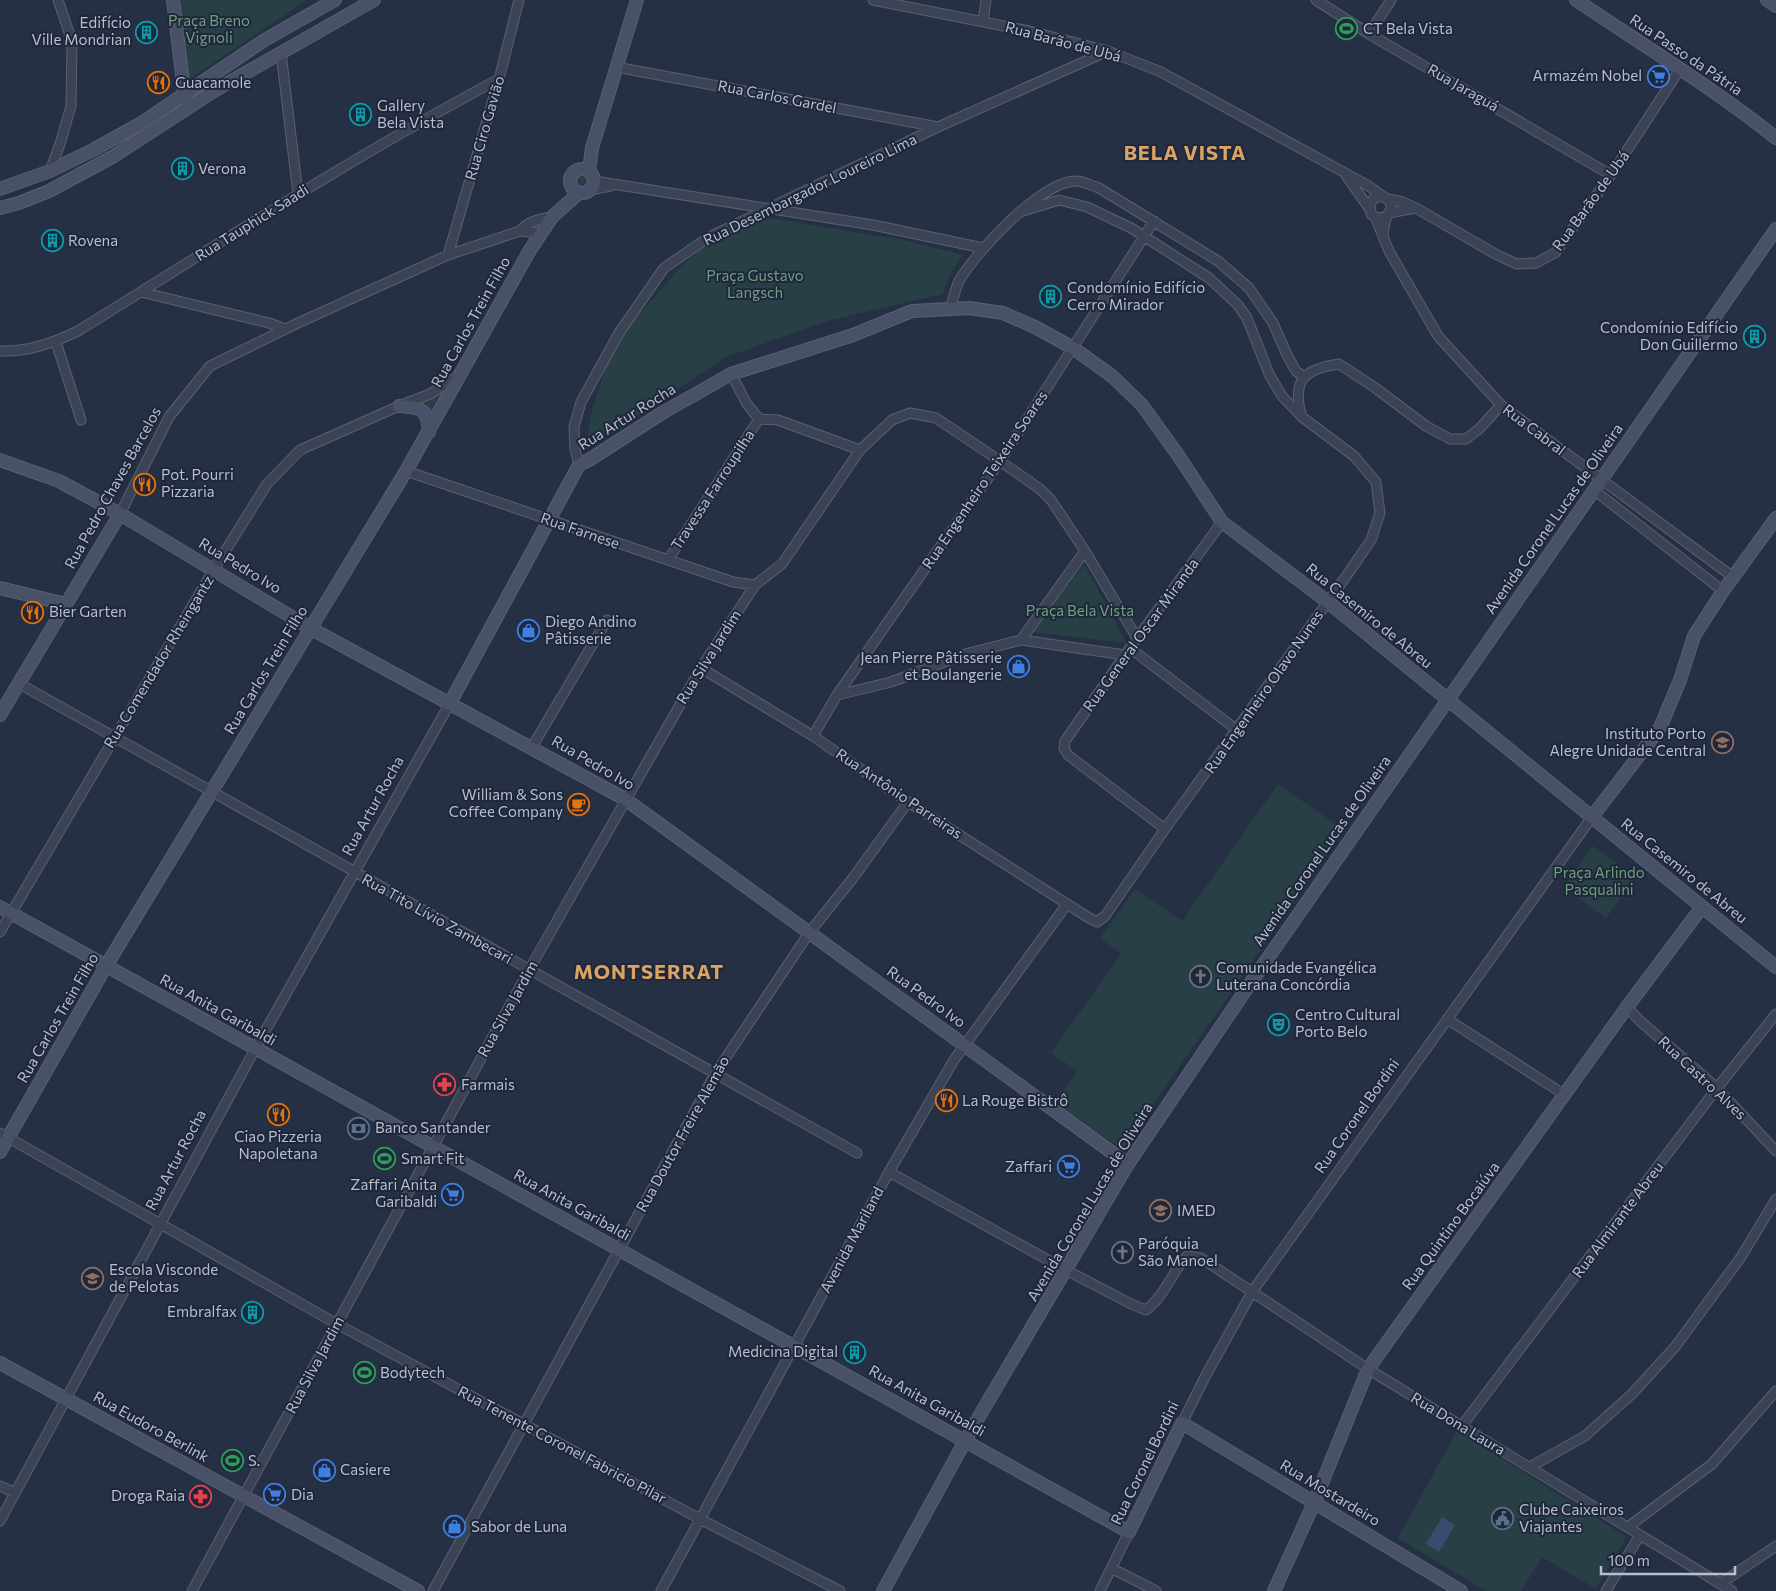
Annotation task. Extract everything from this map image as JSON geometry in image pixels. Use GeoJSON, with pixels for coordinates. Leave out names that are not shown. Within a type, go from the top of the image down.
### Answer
{"type":"FeatureCollection","features":[{"type":"Feature","properties":{"kind":"street"},"geometry":{"type":"LineString","coordinates":[[58,0],[72,41],[71,106],[50,176],[56,181],[74,172],[81,174]]}},
{"type":"Feature","properties":{"kind":"street"},"geometry":{"type":"LineString","coordinates":[[170,121],[185,102],[173,0]]}},
{"type":"Feature","properties":{"kind":"street"},"geometry":{"type":"LineString","coordinates":[[0,189],[50,171],[140,124],[263,41],[335,0]]}},
{"type":"Feature","properties":{"kind":"street"},"geometry":{"type":"LineString","coordinates":[[0,208],[19,203],[49,191],[114,156],[214,91],[374,0]]}},
{"type":"Feature","properties":{"kind":"street","name":"Rua Ciro Gavião"},"geometry":{"type":"LineString","coordinates":[[448,255],[520,0]]}},
{"type":"Feature","properties":{"kind":"street"},"geometry":{"type":"LineString","coordinates":[[637,0],[583,182],[771,208],[873,225],[983,248]]}},
{"type":"Feature","properties":{"kind":"street","name":"Rua Barão de Ubá"},"geometry":{"type":"LineString","coordinates":[[873,0],[1029,31],[1108,51],[1161,72],[1367,185],[1386,198],[1416,208],[1497,255],[1517,264],[1536,263],[1555,253],[1611,175],[1680,69]]}},
{"type":"Feature","properties":{"kind":"street"},"geometry":{"type":"LineString","coordinates":[[983,22],[986,0]]}},
{"type":"Feature","properties":{"kind":"street","name":"Rua Jaraguá"},"geometry":{"type":"LineString","coordinates":[[1316,0],[1369,34],[1611,175]]}},
{"type":"Feature","properties":{"kind":"street"},"geometry":{"type":"LineString","coordinates":[[1369,34],[1391,0]]}},
{"type":"Feature","properties":{"kind":"street","name":"Rua Passo da Pátria"},"geometry":{"type":"LineString","coordinates":[[1576,0],[1680,69],[1776,138]]}},
{"type":"Feature","properties":{"kind":"street"},"geometry":{"type":"LineString","coordinates":[[1767,0],[1776,6]]}},
{"type":"Feature","properties":{"kind":"street","name":"Rua Desembargador Loureiro Lima"},"geometry":{"type":"LineString","coordinates":[[579,465],[575,448],[574,428],[581,402],[619,333],[664,268],[710,237],[938,127],[1108,51]]}},
{"type":"Feature","properties":{"kind":"street"},"geometry":{"type":"LineString","coordinates":[[281,53],[298,194]]}},
{"type":"Feature","properties":{"kind":"street","name":"Rua Carlos Gardel"},"geometry":{"type":"LineString","coordinates":[[616,67],[938,127]]}},
{"type":"Feature","properties":{"kind":"street","name":"Rua Tauphick Saadi"},"geometry":{"type":"LineString","coordinates":[[0,351],[33,348],[56,342],[78,331],[298,194],[447,107],[499,79]]}},
{"type":"Feature","properties":{"kind":"street"},"geometry":{"type":"LineString","coordinates":[[60,144],[64,152],[75,159]]}},
{"type":"Feature","properties":{"kind":"street","name":"Rua Barão de Ubá"},"geometry":{"type":"LineString","coordinates":[[1346,175],[1369,208]]}},
{"type":"Feature","properties":{"kind":"street"},"geometry":{"type":"LineString","coordinates":[[950,310],[958,282],[983,248],[1020,212],[1056,185],[1077,181],[1098,188],[1218,261],[1249,288],[1273,324],[1296,371],[1304,377]]}},
{"type":"Feature","properties":{"kind":"street","name":"Rua Carlos Trein Filho"},"geometry":{"type":"LineString","coordinates":[[0,1152],[4,1136],[429,432],[530,250],[552,217],[583,182]]}},
{"type":"Feature","properties":{"kind":"street"},"geometry":{"type":"LineString","coordinates":[[1382,237],[1388,215],[1391,203],[1386,198],[1380,196],[1372,200],[1369,208],[1371,214],[1381,218],[1388,215],[1416,208]]}},
{"type":"Feature","properties":{"kind":"street","name":"Rua Engenheiro Olavo Nunes"},"geometry":{"type":"LineString","coordinates":[[1020,212],[1060,200],[1087,207],[1131,228],[1209,278],[1238,305],[1247,318],[1269,374],[1282,396],[1302,417],[1354,456],[1376,482],[1380,513],[1371,540],[1105,916],[1097,922]]}},
{"type":"Feature","properties":{"kind":"street","name":"Rua Pedro Chaves Barcelos"},"geometry":{"type":"LineString","coordinates":[[520,231],[527,224],[552,217]]}},
{"type":"Feature","properties":{"kind":"street","name":"Rua Cabral"},"geometry":{"type":"LineString","coordinates":[[1376,217],[1382,237],[1438,336],[1501,405],[1733,577]]}},
{"type":"Feature","properties":{"kind":"street","name":"Rua Engenheiro Teixeira Soares"},"geometry":{"type":"LineString","coordinates":[[813,736],[837,695],[1000,461],[1154,221]]}},
{"type":"Feature","properties":{"kind":"street","name":"Avenida Coronel Lucas de Oliveira"},"geometry":{"type":"LineString","coordinates":[[883,1591],[965,1441],[1128,1164],[1240,999],[1594,490],[1597,476],[1776,229]]}},
{"type":"Feature","properties":{"kind":"street","name":"Rua Pedro Chaves Barcelos"},"geometry":{"type":"LineString","coordinates":[[0,715],[120,514],[169,416],[210,366],[448,255],[520,231],[541,233]]}},
{"type":"Feature","properties":{"kind":"street"},"geometry":{"type":"LineString","coordinates":[[141,292],[269,322],[285,330]]}},
{"type":"Feature","properties":{"kind":"street","name":"Rua Casemiro de Abreu"},"geometry":{"type":"LineString","coordinates":[[950,310],[969,308],[1003,313],[1035,327],[1073,348],[1112,376],[1142,405],[1222,522],[1328,602],[1776,967]]}},
{"type":"Feature","properties":{"kind":"street","name":"Rua Artur Rocha"},"geometry":{"type":"LineString","coordinates":[[0,1521],[255,1048],[450,703],[579,465],[662,413],[731,374],[854,335],[912,311],[950,310]]}},
{"type":"Feature","properties":{"kind":"street"},"geometry":{"type":"LineString","coordinates":[[56,342],[81,420]]}},
{"type":"Feature","properties":{"kind":"street"},"geometry":{"type":"LineString","coordinates":[[1302,417],[1298,401],[1298,388],[1304,377],[1320,366],[1338,364],[1374,387],[1426,426],[1450,439],[1466,439],[1480,429],[1501,405]]}},
{"type":"Feature","properties":{"kind":"street"},"geometry":{"type":"LineString","coordinates":[[731,374],[747,404],[759,419],[778,420],[860,450]]}},
{"type":"Feature","properties":{"kind":"street","name":"Rua Comendador Rheingantz"},"geometry":{"type":"LineString","coordinates":[[0,932],[5,910],[114,738],[214,569],[267,484],[300,450],[430,394],[460,375]]}},
{"type":"Feature","properties":{"kind":"street"},"geometry":{"type":"LineString","coordinates":[[399,406],[424,411],[428,418],[429,432]]}},
{"type":"Feature","properties":{"kind":"street","name":"Rua Silva Jardim"},"geometry":{"type":"LineString","coordinates":[[192,1591],[529,970],[701,668],[755,585],[782,564],[860,450],[892,420],[910,413],[936,418],[1000,461],[1040,489],[1051,500],[1085,551],[1137,638]]}},
{"type":"Feature","properties":{"kind":"street","name":"Travessa Farroupilha"},"geometry":{"type":"LineString","coordinates":[[668,560],[759,419]]}},
{"type":"Feature","properties":{"kind":"street","name":"Rua Pedro Ivo"},"geometry":{"type":"LineString","coordinates":[[0,460],[60,481],[214,569],[310,628],[626,799],[1128,1164]]}},
{"type":"Feature","properties":{"kind":"street","name":"Rua Farnese"},"geometry":{"type":"LineString","coordinates":[[406,471],[733,582],[755,585]]}},
{"type":"Feature","properties":{"kind":"street"},"geometry":{"type":"LineString","coordinates":[[1594,490],[1723,591]]}},
{"type":"Feature","properties":{"kind":"street","name":"Rua Coronel Bordini"},"geometry":{"type":"LineString","coordinates":[[1100,1591],[1205,1377],[1252,1292],[1592,817],[1660,728],[1680,680],[1694,636],[1723,591],[1776,518]]}},
{"type":"Feature","properties":{"kind":"street","name":"Rua General Oscar Miranda"},"geometry":{"type":"LineString","coordinates":[[1165,829],[1068,755],[1064,748],[1065,742],[1137,638],[1222,522]]}},
{"type":"Feature","properties":{"kind":"street"},"geometry":{"type":"LineString","coordinates":[[1021,640],[1085,551]]}},
{"type":"Feature","properties":{"kind":"street"},"geometry":{"type":"LineString","coordinates":[[1700,573],[1709,560]]}},
{"type":"Feature","properties":{"kind":"street"},"geometry":{"type":"LineString","coordinates":[[0,588],[66,604]]}},
{"type":"Feature","properties":{"kind":"street"},"geometry":{"type":"LineString","coordinates":[[532,747],[607,620]]}},
{"type":"Feature","properties":{"kind":"street"},"geometry":{"type":"LineString","coordinates":[[837,695],[891,682],[965,654],[1021,640],[1128,651],[1237,730]]}},
{"type":"Feature","properties":{"kind":"street","name":"Rua Antônio Parreiras"},"geometry":{"type":"LineString","coordinates":[[701,668],[813,736],[908,802],[1097,922]]}},
{"type":"Feature","properties":{"kind":"street","name":"Rua Tito Lívio Zambecari"},"geometry":{"type":"LineString","coordinates":[[18,683],[856,1154]]}},
{"type":"Feature","properties":{"kind":"street","name":"Rua Doutor Freire Alemão"},"geometry":{"type":"LineString","coordinates":[[433,1591],[714,1074],[809,933],[853,878],[908,802]]}},
{"type":"Feature","properties":{"kind":"street","name":"Avenida Mariland"},"geometry":{"type":"LineString","coordinates":[[661,1591],[889,1172],[954,1060],[1067,904]]}},
{"type":"Feature","properties":{"kind":"street","name":"Rua Quintino Bocaiúva"},"geometry":{"type":"LineString","coordinates":[[1274,1591],[1314,1503],[1368,1369],[1627,1007],[1702,907]]}},
{"type":"Feature","properties":{"kind":"street","name":"Rua Anita Garibaldi"},"geometry":{"type":"LineString","coordinates":[[5,910],[1129,1532]]}},
{"type":"Feature","properties":{"kind":"street","name":"Rua Castro Alves"},"geometry":{"type":"LineString","coordinates":[[1627,1007],[1639,1020],[1717,1088],[1776,1151]]}},
{"type":"Feature","properties":{"kind":"street","name":"Rua Almirante Abreu"},"geometry":{"type":"LineString","coordinates":[[1461,1427],[1717,1088],[1776,1014]]}},
{"type":"Feature","properties":{"kind":"street"},"geometry":{"type":"LineString","coordinates":[[1446,1019],[1564,1095]]}},
{"type":"Feature","properties":{"kind":"street","name":"Rua Tenente Coronel Fabricio Pilar"},"geometry":{"type":"LineString","coordinates":[[4,1136],[337,1324],[700,1519],[840,1591]]}},
{"type":"Feature","properties":{"kind":"street"},"geometry":{"type":"LineString","coordinates":[[889,1172],[1066,1270]]}},
{"type":"Feature","properties":{"kind":"street"},"geometry":{"type":"LineString","coordinates":[[1530,1467],[1586,1436],[1632,1394],[1675,1346],[1740,1257],[1776,1199]]}},
{"type":"Feature","properties":{"kind":"street","name":"Rua Dona Laura"},"geometry":{"type":"LineString","coordinates":[[1066,1270],[1146,1310],[1157,1302],[1176,1270],[1187,1256],[1201,1258],[1368,1369],[1732,1591]]}},
{"type":"Feature","properties":{"kind":"street","name":"Rua Eudoro Berlink"},"geometry":{"type":"LineString","coordinates":[[0,1363],[418,1591]]}},
{"type":"Feature","properties":{"kind":"street"},"geometry":{"type":"LineString","coordinates":[[1628,1528],[1712,1464],[1776,1392]]}},
{"type":"Feature","properties":{"kind":"street","name":"Rua Mostardeiro"},"geometry":{"type":"LineString","coordinates":[[1182,1423],[1460,1591]]}},
{"type":"Feature","properties":{"kind":"street"},"geometry":{"type":"LineString","coordinates":[[0,1486],[15,1494]]}},
{"type":"Feature","properties":{"kind":"street"},"geometry":{"type":"LineString","coordinates":[[1606,1591],[1640,1535]]}},
{"type":"Feature","properties":{"kind":"street"},"geometry":{"type":"LineString","coordinates":[[1720,1584],[1776,1546]]}},
{"type":"Feature","properties":{"kind":"street"},"geometry":{"type":"LineString","coordinates":[[1111,1568],[1156,1591]]}},
{"type":"Feature","properties":{"kind":"green space","name":"Praça Breno Vignoli"},"geometry":{"type":"Polygon","coordinates":[[[175,0],[307,0],[186,81],[175,0]]]}},
{"type":"Feature","properties":{"kind":"green space"},"geometry":{"type":"Polygon","coordinates":[[[581,172],[589,177],[590,181],[585,189],[581,190],[573,185],[572,181],[577,173],[581,172]]]}},
{"type":"Feature","properties":{"kind":"green space","name":"Praça Gustavo Langsch"},"geometry":{"type":"Polygon","coordinates":[[[770,218],[903,240],[963,255],[949,276],[943,294],[830,320],[726,357],[585,450],[593,406],[605,370],[620,336],[678,270],[710,239],[770,218]]]}},
{"type":"Feature","properties":{"kind":"green space"},"geometry":{"type":"Polygon","coordinates":[[[452,385],[431,424],[426,407],[416,403],[433,398],[452,385]]]}},
{"type":"Feature","properties":{"kind":"green space","name":"Praça Bela Vista"},"geometry":{"type":"Polygon","coordinates":[[[1084,564],[1126,643],[1033,632],[1084,564]]]}},
{"type":"Feature","properties":{"kind":"green space"},"geometry":{"type":"Polygon","coordinates":[[[1278,784],[1344,830],[1122,1149],[1055,1102],[1077,1071],[1051,1053],[1121,954],[1100,938],[1135,889],[1182,921],[1278,784]]]}},
{"type":"Feature","properties":{"kind":"green space","name":"Praça Arlindo Pasqualini"},"geometry":{"type":"Polygon","coordinates":[[[1593,846],[1635,877],[1606,918],[1563,887],[1593,846]]]}},
{"type":"Feature","properties":{"kind":"green space","name":"Clube Caixeiros Viajantes"},"geometry":{"type":"Polygon","coordinates":[[[1457,1431],[1627,1537],[1596,1589],[1542,1557],[1521,1591],[1486,1591],[1398,1538],[1457,1431]]]}},
{"type":"Feature","properties":{"kind":"water"},"geometry":{"type":"Polygon","coordinates":[[[1442,1517],[1455,1525],[1439,1552],[1426,1544],[1442,1517]]]}},
{"type":"Feature","properties":{"kind":"place","name":"CT Bela Vista"},"geometry":{"type":"Point","coordinates":[1347,29]}},
{"type":"Feature","properties":{"kind":"place","name":"Edifício Ville Mondrian"},"geometry":{"type":"Point","coordinates":[147,32]}},
{"type":"Feature","properties":{"kind":"place","name":"Armazém Nobel"},"geometry":{"type":"Point","coordinates":[1658,76]}},
{"type":"Feature","properties":{"kind":"place","name":"Guacamole"},"geometry":{"type":"Point","coordinates":[159,83]}},
{"type":"Feature","properties":{"kind":"place","name":"Gallery Bela Vista"},"geometry":{"type":"Point","coordinates":[361,115]}},
{"type":"Feature","properties":{"kind":"place","name":"Verona"},"geometry":{"type":"Point","coordinates":[182,169]}},
{"type":"Feature","properties":{"kind":"place","name":"Rovena"},"geometry":{"type":"Point","coordinates":[52,241]}},
{"type":"Feature","properties":{"kind":"place","name":"Condomínio Edifício Cerro Mirador"},"geometry":{"type":"Point","coordinates":[1051,297]}},
{"type":"Feature","properties":{"kind":"place","name":"Condomínio Edifício Don Guillermo"},"geometry":{"type":"Point","coordinates":[1754,337]}},
{"type":"Feature","properties":{"kind":"place","name":"Pot. Pourri Pizzaria"},"geometry":{"type":"Point","coordinates":[145,484]}},
{"type":"Feature","properties":{"kind":"place","name":"Bier Garten"},"geometry":{"type":"Point","coordinates":[33,612]}},
{"type":"Feature","properties":{"kind":"place","name":"Diego Andino Pâtisserie"},"geometry":{"type":"Point","coordinates":[529,631]}},
{"type":"Feature","properties":{"kind":"place","name":"Jean Pierre Pâtisserie et Boulangerie"},"geometry":{"type":"Point","coordinates":[1018,667]}},
{"type":"Feature","properties":{"kind":"place","name":"Instituto Porto Alegre Unidade Central"},"geometry":{"type":"Point","coordinates":[1722,743]}},
{"type":"Feature","properties":{"kind":"place","name":"William & Sons Coffee Company"},"geometry":{"type":"Point","coordinates":[579,804]}},
{"type":"Feature","properties":{"kind":"place","name":"Comunidade Evangélica Luterana Concórdia"},"geometry":{"type":"Point","coordinates":[1200,977]}},
{"type":"Feature","properties":{"kind":"place","name":"Centro Cultural Porto Belo"},"geometry":{"type":"Point","coordinates":[1279,1024]}},
{"type":"Feature","properties":{"kind":"place","name":"Farmais"},"geometry":{"type":"Point","coordinates":[445,1085]}},
{"type":"Feature","properties":{"kind":"place","name":"La Rouge Bistrô"},"geometry":{"type":"Point","coordinates":[946,1101]}},
{"type":"Feature","properties":{"kind":"place","name":"Ciao Pizzeria Napoletana"},"geometry":{"type":"Point","coordinates":[278,1114]}},
{"type":"Feature","properties":{"kind":"place","name":"Banco Santander"},"geometry":{"type":"Point","coordinates":[359,1128]}},
{"type":"Feature","properties":{"kind":"place","name":"Smart Fit"},"geometry":{"type":"Point","coordinates":[385,1159]}},
{"type":"Feature","properties":{"kind":"place","name":"Zaffari"},"geometry":{"type":"Point","coordinates":[1068,1167]}},
{"type":"Feature","properties":{"kind":"place","name":"Zaffari Anita Garibaldi"},"geometry":{"type":"Point","coordinates":[453,1194]}},
{"type":"Feature","properties":{"kind":"place","name":"IMED"},"geometry":{"type":"Point","coordinates":[1161,1211]}},
{"type":"Feature","properties":{"kind":"place","name":"Paróquia São Manoel"},"geometry":{"type":"Point","coordinates":[1122,1253]}},
{"type":"Feature","properties":{"kind":"place","name":"Escola Visconde de Pelotas"},"geometry":{"type":"Point","coordinates":[93,1279]}},
{"type":"Feature","properties":{"kind":"place","name":"Embralfax"},"geometry":{"type":"Point","coordinates":[253,1312]}},
{"type":"Feature","properties":{"kind":"place","name":"Medicina Digital"},"geometry":{"type":"Point","coordinates":[854,1352]}},
{"type":"Feature","properties":{"kind":"place","name":"Bodytech"},"geometry":{"type":"Point","coordinates":[364,1373]}},
{"type":"Feature","properties":{"kind":"place","name":"S."},"geometry":{"type":"Point","coordinates":[232,1461]}},
{"type":"Feature","properties":{"kind":"place","name":"Casiere"},"geometry":{"type":"Point","coordinates":[324,1470]}},
{"type":"Feature","properties":{"kind":"place","name":"Dia"},"geometry":{"type":"Point","coordinates":[275,1495]}},
{"type":"Feature","properties":{"kind":"place","name":"Droga Raia"},"geometry":{"type":"Point","coordinates":[201,1496]}},
{"type":"Feature","properties":{"kind":"place","name":"Clube Caixeiros Viajantes"},"geometry":{"type":"Point","coordinates":[1503,1519]}},
{"type":"Feature","properties":{"kind":"place","name":"Sabor de Luna"},"geometry":{"type":"Point","coordinates":[455,1527]}},
{"type":"Feature","properties":{"kind":"district","name":"BELA VISTA"},"geometry":{"type":"Point","coordinates":[1185,153]}},
{"type":"Feature","properties":{"kind":"district","name":"MONTSERRAT"},"geometry":{"type":"Point","coordinates":[649,972]}}]}
